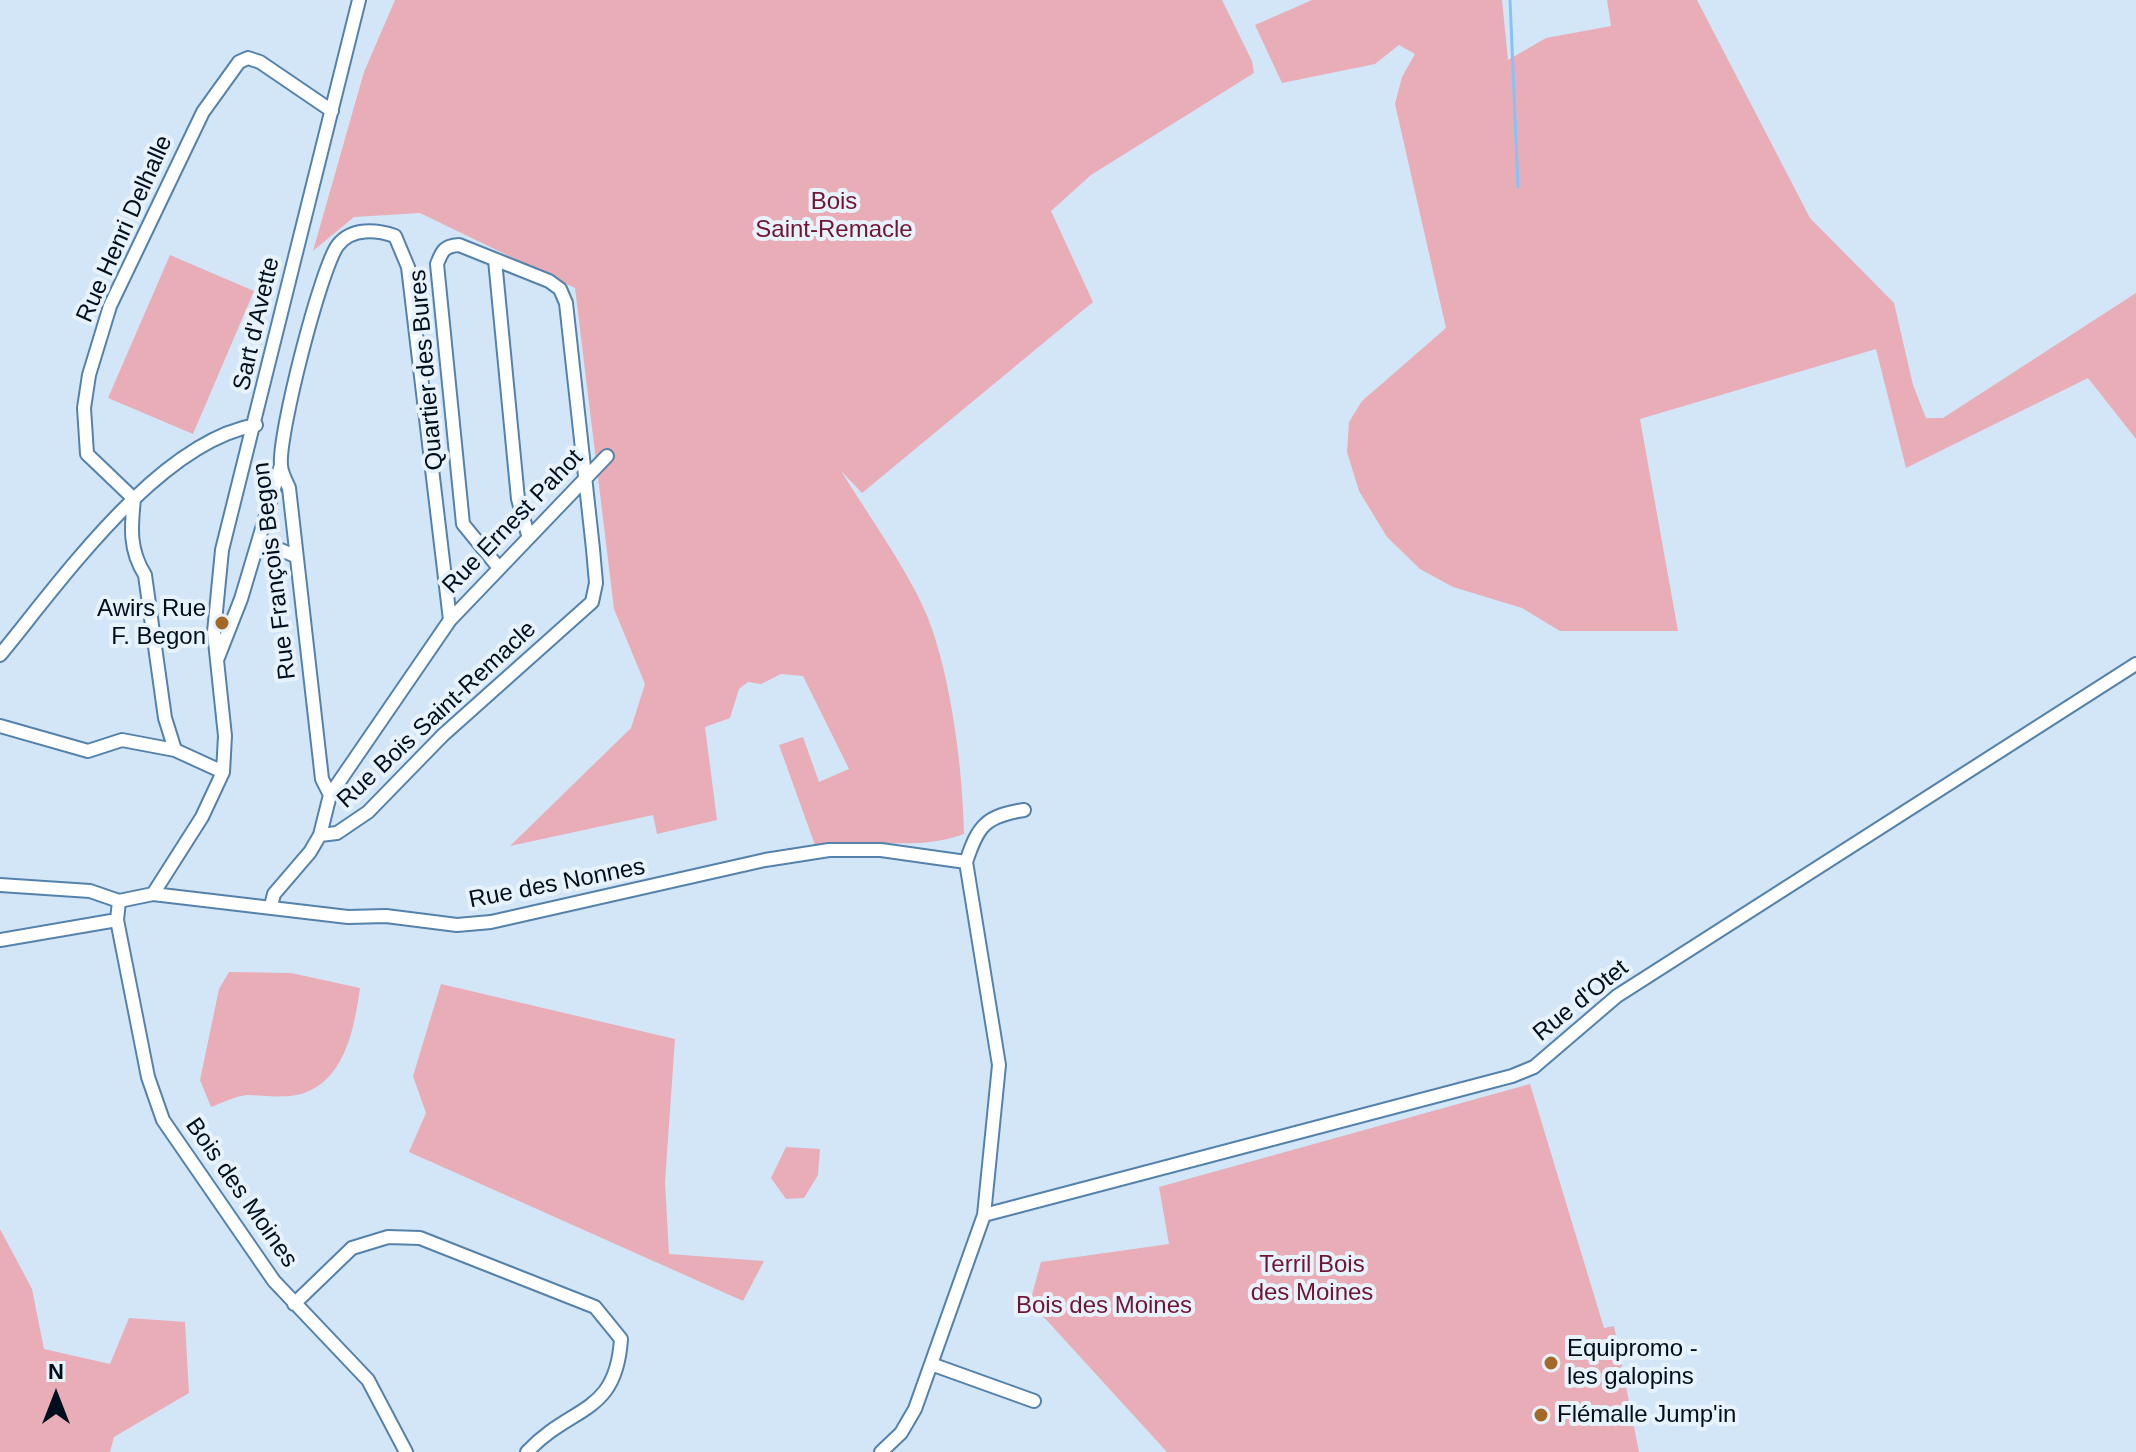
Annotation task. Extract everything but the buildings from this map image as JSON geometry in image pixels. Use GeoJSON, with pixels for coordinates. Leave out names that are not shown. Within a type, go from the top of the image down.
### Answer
{"type":"FeatureCollection","features":[{"type":"Feature","properties":{"kind":"street","name":"Sart d'Avette"},"geometry":{"type":"LineString","coordinates":[[153,894],[202,817],[223,772],[225,736],[216,661],[216,598],[222,550],[256,425],[359,0]]}},
{"type":"Feature","properties":{"kind":"street","name":"Rue Henri Delhalle"},"geometry":{"type":"LineString","coordinates":[[134,499],[87,454],[84,408],[89,375],[110,306],[203,112],[239,62],[248,58],[260,62],[332,111]]}},
{"type":"Feature","properties":{"kind":"street","name":"Rue François Begon"},"geometry":{"type":"LineString","coordinates":[[330,795],[322,779],[289,488],[281,465],[284,432],[325,272],[339,243],[358,233],[376,230]]}},
{"type":"Feature","properties":{"kind":"street","name":"Rue Ernest Pahot"},"geometry":{"type":"LineString","coordinates":[[376,230],[395,236],[408,267],[450,620]]}},
{"type":"Feature","properties":{"kind":"street","name":"Quartier des Bures"},"geometry":{"type":"LineString","coordinates":[[499,568],[463,524],[437,264],[442,251],[449,246],[459,245],[549,281],[560,289],[566,303],[596,583]]}},
{"type":"Feature","properties":{"kind":"street"},"geometry":{"type":"LineString","coordinates":[[495,260],[518,499],[528,535]]}},
{"type":"Feature","properties":{"kind":"street"},"geometry":{"type":"LineString","coordinates":[[0,655],[103,530],[134,499],[231,430],[256,425]]}},
{"type":"Feature","properties":{"kind":"street","name":"Rue Ernest Pahot"},"geometry":{"type":"LineString","coordinates":[[320,835],[330,795],[450,620],[528,535],[607,456]]}},
{"type":"Feature","properties":{"kind":"street","name":"Sart d'Avette"},"geometry":{"type":"LineString","coordinates":[[216,661],[241,599],[281,465]]}},
{"type":"Feature","properties":{"kind":"street"},"geometry":{"type":"LineString","coordinates":[[134,499],[130,533],[136,562],[145,575],[165,718],[175,750]]}},
{"type":"Feature","properties":{"kind":"street"},"geometry":{"type":"LineString","coordinates":[[256,551],[281,550],[295,556]]}},
{"type":"Feature","properties":{"kind":"street","name":"Rue Bois Saint-Remacle"},"geometry":{"type":"LineString","coordinates":[[271,906],[274,894],[320,835],[337,833],[368,812],[443,735],[592,602],[596,583]]}},
{"type":"Feature","properties":{"kind":"street"},"geometry":{"type":"LineString","coordinates":[[216,598],[241,599]]}},
{"type":"Feature","properties":{"kind":"street","name":"Rue d'Otet"},"geometry":{"type":"LineString","coordinates":[[984,1215],[1512,1076],[1534,1067],[1617,996],[2136,664]]}},
{"type":"Feature","properties":{"kind":"street"},"geometry":{"type":"LineString","coordinates":[[0,726],[88,751],[122,740],[175,750],[223,772]]}},
{"type":"Feature","properties":{"kind":"street"},"geometry":{"type":"LineString","coordinates":[[881,1452],[901,1433],[915,1409],[984,1215],[999,1065],[966,862],[974,839],[992,817],[1024,810]]}},
{"type":"Feature","properties":{"kind":"street","name":"Rue des Nonnes"},"geometry":{"type":"LineString","coordinates":[[153,894],[348,917],[386,916],[457,925],[491,922],[765,860],[829,850],[881,850],[966,862]]}},
{"type":"Feature","properties":{"kind":"street"},"geometry":{"type":"LineString","coordinates":[[0,885],[90,891],[119,901],[153,894]]}},
{"type":"Feature","properties":{"kind":"street"},"geometry":{"type":"LineString","coordinates":[[0,940],[117,920],[119,901]]}},
{"type":"Feature","properties":{"kind":"street","name":"Bois des Moines"},"geometry":{"type":"LineString","coordinates":[[117,920],[148,1077],[163,1120],[253,1253],[294,1304],[362,1372],[383,1404],[406,1452]]}},
{"type":"Feature","properties":{"kind":"street"},"geometry":{"type":"LineString","coordinates":[[294,1304],[345,1253],[388,1237],[420,1238],[595,1307],[621,1339],[620,1367],[609,1391],[545,1433],[527,1452]]}},
{"type":"Feature","properties":{"kind":"street"},"geometry":{"type":"LineString","coordinates":[[931,1364],[1034,1401]]}},
{"type":"Feature","properties":{"kind":"green space","name":"Bois Saint-Remacle"},"geometry":{"type":"Polygon","coordinates":[[[395,0],[1222,0],[1252,61],[1254,73],[1091,175],[1051,211],[1093,302],[862,493],[841,471],[888,543],[928,618],[943,668],[954,724],[964,834],[928,842],[815,845],[779,745],[803,737],[819,782],[849,769],[803,676],[781,674],[761,684],[748,682],[739,689],[730,718],[705,727],[717,820],[657,834],[653,815],[510,846],[631,728],[645,684],[614,609],[575,288],[420,213],[354,217],[313,251],[364,72],[395,0]]]}},
{"type":"Feature","properties":{"kind":"green space"},"geometry":{"type":"Polygon","coordinates":[[[1312,0],[1502,0],[1508,60],[1546,38],[1611,26],[1607,0],[1697,0],[1810,218],[1894,303],[1913,385],[1926,418],[1943,418],[2136,293],[2136,439],[2088,378],[1906,468],[1876,349],[1640,419],[1678,631],[1560,631],[1522,608],[1453,587],[1420,569],[1387,537],[1359,491],[1347,452],[1349,422],[1362,401],[1446,328],[1395,104],[1402,77],[1415,54],[1399,45],[1375,64],[1282,83],[1255,25],[1312,0]]]}},
{"type":"Feature","properties":{"kind":"green space"},"geometry":{"type":"Polygon","coordinates":[[[170,255],[254,291],[193,434],[108,398],[170,255]]]}},
{"type":"Feature","properties":{"kind":"green space"},"geometry":{"type":"Polygon","coordinates":[[[229,972],[291,973],[360,988],[347,1046],[341,1060],[322,1083],[294,1095],[247,1095],[211,1107],[200,1080],[219,989],[229,972]]]}},
{"type":"Feature","properties":{"kind":"green space"},"geometry":{"type":"Polygon","coordinates":[[[441,984],[675,1039],[665,1182],[669,1254],[764,1261],[743,1301],[409,1152],[426,1113],[413,1076],[441,984]]]}},
{"type":"Feature","properties":{"kind":"green space","name":"Terril Bois des Moines"},"geometry":{"type":"Polygon","coordinates":[[[1530,1084],[1604,1328],[1614,1326],[1639,1452],[1167,1452],[1030,1302],[1041,1262],[1169,1244],[1159,1187],[1530,1084]]]}},
{"type":"Feature","properties":{"kind":"green space"},"geometry":{"type":"Polygon","coordinates":[[[786,1147],[820,1149],[818,1175],[804,1198],[786,1199],[771,1178],[786,1147]]]}},
{"type":"Feature","properties":{"kind":"green space"},"geometry":{"type":"Polygon","coordinates":[[[0,1229],[32,1289],[44,1349],[110,1364],[129,1318],[185,1322],[189,1393],[114,1437],[110,1452],[0,1452],[0,1229]]]}},
{"type":"Feature","properties":{"kind":"waterway"},"geometry":{"type":"LineString","coordinates":[[1510,0],[1518,187]]}},
{"type":"Feature","properties":{"kind":"place","name":"Awirs Rue F. Begon"},"geometry":{"type":"Point","coordinates":[222,623]}},
{"type":"Feature","properties":{"kind":"place","name":"Equipromo - les galopins"},"geometry":{"type":"Point","coordinates":[1551,1363]}},
{"type":"Feature","properties":{"kind":"place","name":"Flémalle Jump'in"},"geometry":{"type":"Point","coordinates":[1541,1415]}}]}
